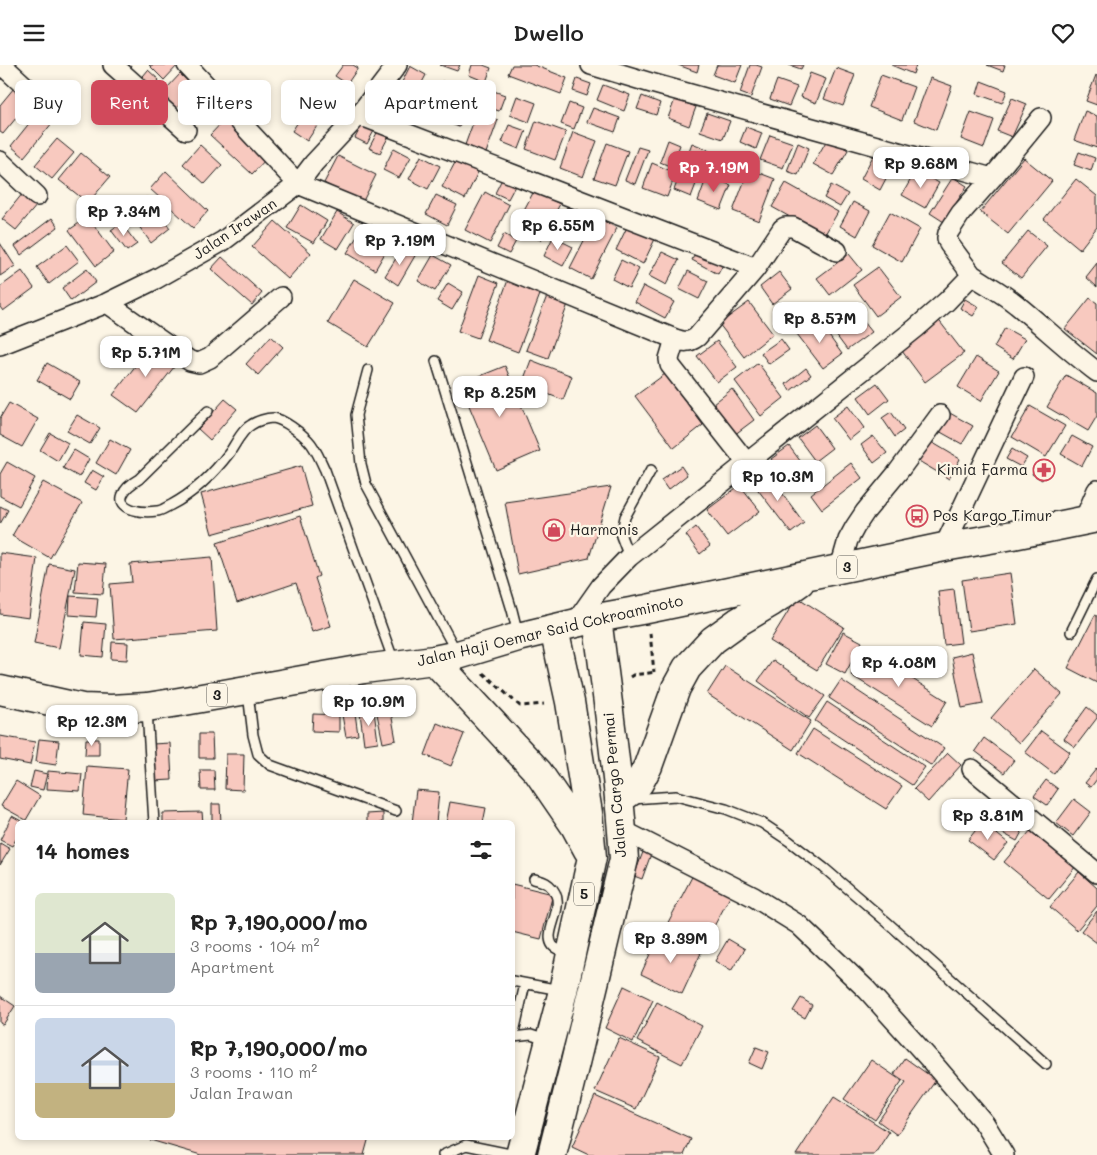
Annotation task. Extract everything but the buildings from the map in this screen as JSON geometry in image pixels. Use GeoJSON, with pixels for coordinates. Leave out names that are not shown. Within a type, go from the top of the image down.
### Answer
{"type":"FeatureCollection","features":[{"type":"Feature","properties":{"kind":"highway","name":"Jalan Haji Oemar Said Cokroaminoto"},"geometry":{"type":"LineString","coordinates":[[0,690],[82,708],[146,707],[179,702],[364,669],[446,657],[575,623],[944,547],[1091,519]]}},
{"type":"Feature","properties":{"kind":"highway"},"geometry":{"type":"LineString","coordinates":[[619,800],[639,783],[648,766],[676,687],[687,668],[713,640],[812,574]]}},
{"type":"Feature","properties":{"kind":"highway","name":"Jalan Cargo Permai"},"geometry":{"type":"LineString","coordinates":[[552,1155],[624,859],[608,706],[575,623]]}},
{"type":"Feature","properties":{"kind":"highway","name":"Jalan Cargo Permai"},"geometry":{"type":"LineString","coordinates":[[520,1155],[563,991],[592,857],[588,813],[570,702],[575,623]]}},
{"type":"Feature","properties":{"kind":"highway"},"geometry":{"type":"LineString","coordinates":[[446,657],[538,772],[575,826],[592,857]]}},
{"type":"Feature","properties":{"kind":"street"},"geometry":{"type":"LineString","coordinates":[[2,65],[18,80]]}},
{"type":"Feature","properties":{"kind":"street"},"geometry":{"type":"LineString","coordinates":[[113,65],[186,130]]}},
{"type":"Feature","properties":{"kind":"street"},"geometry":{"type":"LineString","coordinates":[[187,65],[298,184],[675,339],[688,342],[696,337],[756,268],[784,227],[793,227],[836,251]]}},
{"type":"Feature","properties":{"kind":"street","name":"Jalan Irawan"},"geometry":{"type":"LineString","coordinates":[[0,345],[107,303],[156,279],[223,241],[298,184],[314,163],[359,115],[397,65]]}},
{"type":"Feature","properties":{"kind":"street"},"geometry":{"type":"LineString","coordinates":[[591,65],[992,178]]}},
{"type":"Feature","properties":{"kind":"street"},"geometry":{"type":"LineString","coordinates":[[359,115],[756,268]]}},
{"type":"Feature","properties":{"kind":"street"},"geometry":{"type":"LineString","coordinates":[[1040,118],[961,213],[948,233],[947,238],[949,244],[972,275],[1016,304],[1097,372]]}},
{"type":"Feature","properties":{"kind":"street"},"geometry":{"type":"LineString","coordinates":[[0,161],[37,196]]}},
{"type":"Feature","properties":{"kind":"street"},"geometry":{"type":"LineString","coordinates":[[575,623],[601,586],[629,557],[916,328],[947,301],[972,275]]}},
{"type":"Feature","properties":{"kind":"street"},"geometry":{"type":"LineString","coordinates":[[107,303],[190,361],[199,363],[210,358],[281,297]]}},
{"type":"Feature","properties":{"kind":"street"},"geometry":{"type":"LineString","coordinates":[[675,339],[669,359],[670,365],[747,463]]}},
{"type":"Feature","properties":{"kind":"street"},"geometry":{"type":"LineString","coordinates":[[944,547],[1024,377]]}},
{"type":"Feature","properties":{"kind":"street"},"geometry":{"type":"LineString","coordinates":[[840,568],[848,540],[855,527],[940,415]]}},
{"type":"Feature","properties":{"kind":"street"},"geometry":{"type":"LineString","coordinates":[[1091,519],[1097,490]]}},
{"type":"Feature","properties":{"kind":"street"},"geometry":{"type":"LineString","coordinates":[[972,769],[1097,873]]}},
{"type":"Feature","properties":{"kind":"street"},"geometry":{"type":"LineString","coordinates":[[622,830],[754,897],[799,925],[867,991],[925,1055],[985,1125],[1004,1155]]}},
{"type":"Feature","properties":{"kind":"lane"},"geometry":{"type":"LineString","coordinates":[[436,361],[512,610],[518,637]]}},
{"type":"Feature","properties":{"kind":"lane"},"geometry":{"type":"LineString","coordinates":[[368,370],[356,415],[361,464],[366,484],[446,657]]}},
{"type":"Feature","properties":{"kind":"lane"},"geometry":{"type":"LineString","coordinates":[[208,411],[125,492],[121,499],[124,506],[135,511],[159,511],[182,499],[207,478],[250,425],[273,418],[288,425],[309,441],[325,470],[394,665]]}},
{"type":"Feature","properties":{"kind":"lane"},"geometry":{"type":"LineString","coordinates":[[629,557],[621,535],[625,517],[651,471]]}},
{"type":"Feature","properties":{"kind":"lane"},"geometry":{"type":"LineString","coordinates":[[1071,632],[1097,579]]}},
{"type":"Feature","properties":{"kind":"lane"},"geometry":{"type":"LineString","coordinates":[[248,690],[253,735],[258,754],[270,765],[396,811]]}},
{"type":"Feature","properties":{"kind":"lane"},"geometry":{"type":"LineString","coordinates":[[146,707],[154,820]]}},
{"type":"Feature","properties":{"kind":"lane"},"geometry":{"type":"LineString","coordinates":[[619,800],[676,796],[726,809],[762,823],[824,868],[1046,1064]]}},
{"type":"Feature","properties":{"kind":"lane"},"geometry":{"type":"LineString","coordinates":[[534,879],[548,885],[555,893],[558,902],[550,937],[552,945],[571,955]]}},
{"type":"Feature","properties":{"kind":"lane"},"geometry":{"type":"LineString","coordinates":[[515,982],[563,991]]}},
{"type":"Feature","properties":{"kind":"lane"},"geometry":{"type":"LineString","coordinates":[[515,1025],[525,984]]}},
{"type":"Feature","properties":{"kind":"lane"},"geometry":{"type":"LineString","coordinates":[[515,1037],[531,1035],[550,1041]]}},
{"type":"Feature","properties":{"kind":"lane"},"geometry":{"type":"LineString","coordinates":[[443,1155],[466,1145],[515,1155]]}},
{"type":"Feature","properties":{"kind":"path"},"geometry":{"type":"LineString","coordinates":[[647,609],[654,672]]}},
{"type":"Feature","properties":{"kind":"place","name":"Kimia Farma"},"geometry":{"type":"Point","coordinates":[1044,470]}},
{"type":"Feature","properties":{"kind":"place","name":"Pos Kargo Timur"},"geometry":{"type":"Point","coordinates":[917,516]}},
{"type":"Feature","properties":{"kind":"place","name":"Harmonis"},"geometry":{"type":"Point","coordinates":[554,530]}}]}
